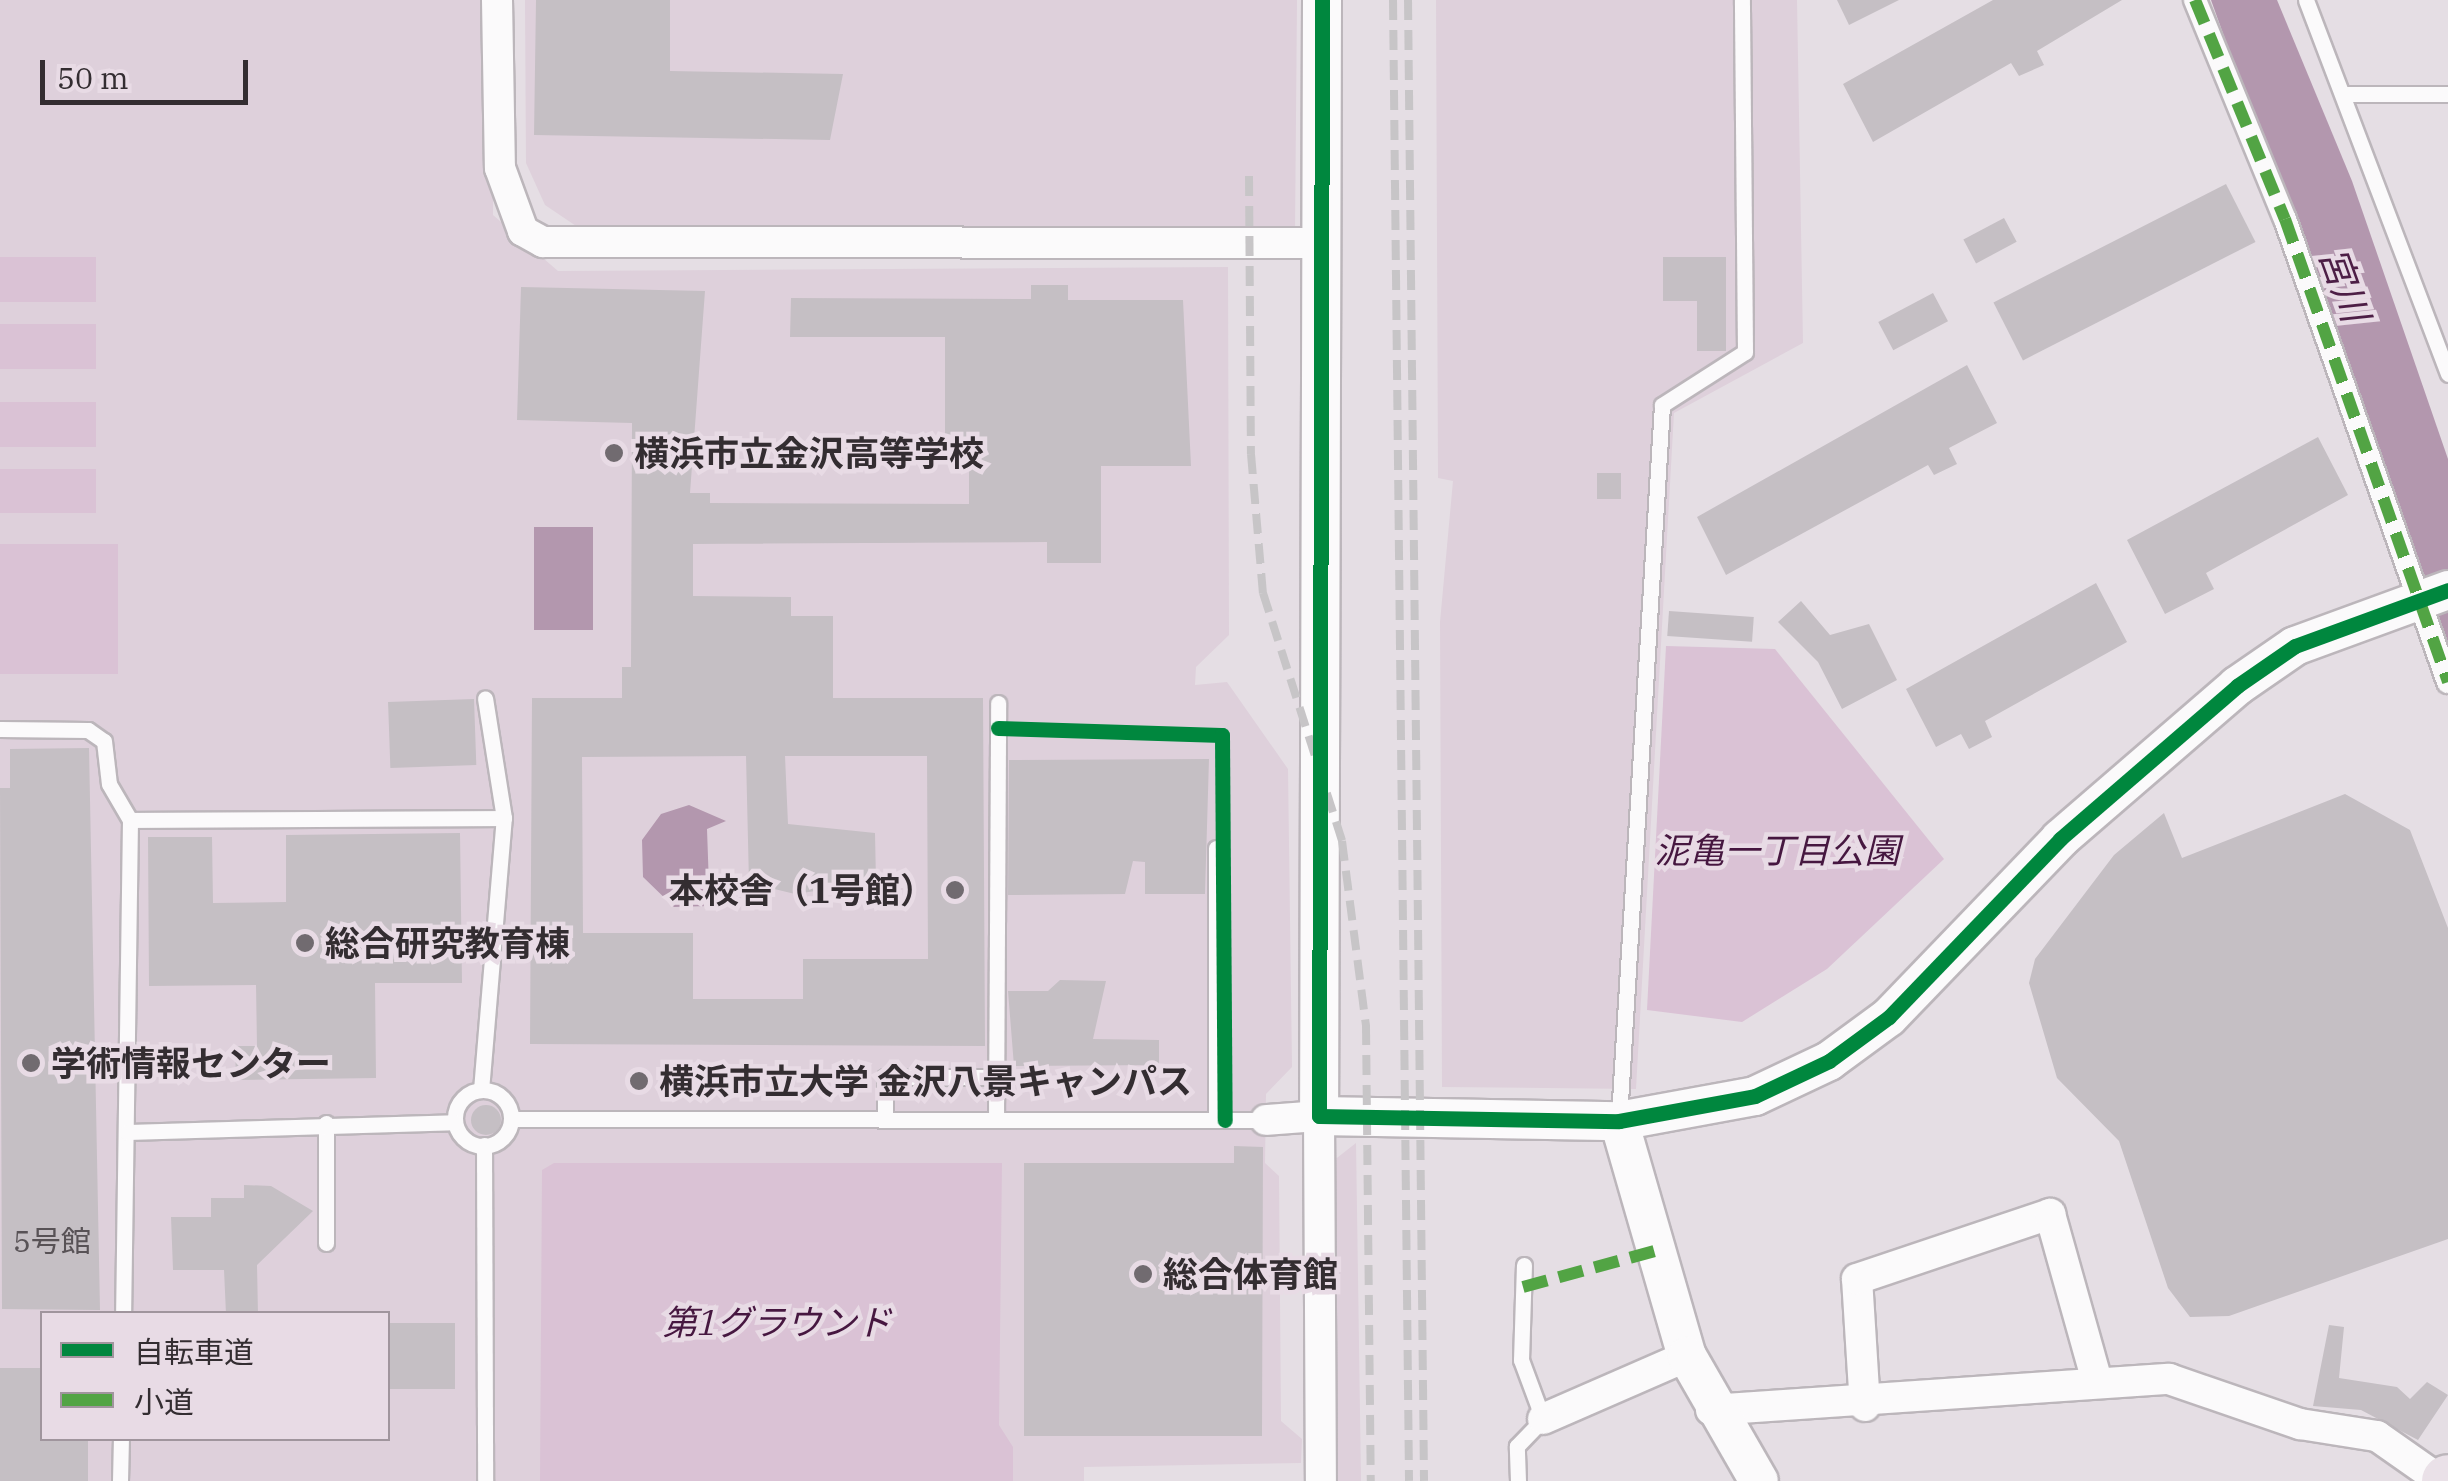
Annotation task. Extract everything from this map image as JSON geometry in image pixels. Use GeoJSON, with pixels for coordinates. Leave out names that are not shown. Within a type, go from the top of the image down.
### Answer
{"type":"FeatureCollection","features":[{"type":"Feature","properties":{"kind":"street"},"geometry":{"type":"LineString","coordinates":[[497,0],[500,168],[522,231],[543,242],[1321,244]]}},
{"type":"Feature","properties":{"kind":"street"},"geometry":{"type":"LineString","coordinates":[[1320,1481],[1322,0]]}},
{"type":"Feature","properties":{"kind":"street"},"geometry":{"type":"LineString","coordinates":[[2194,0],[2286,219],[2431,595],[2448,682]]}},
{"type":"Feature","properties":{"kind":"street"},"geometry":{"type":"LineString","coordinates":[[1266,1120],[1319,1116],[1619,1121],[1755,1096],[1829,1062],[1889,1016],[2060,838],[2237,686],[2295,646],[2431,595]]}},
{"type":"Feature","properties":{"kind":"street"},"geometry":{"type":"LineString","coordinates":[[1619,1121],[1687,1356],[1746,1477]]}},
{"type":"Feature","properties":{"kind":"street"},"geometry":{"type":"LineString","coordinates":[[1865,1406],[1857,1279],[2050,1214],[2097,1382]]}},
{"type":"Feature","properties":{"kind":"street"},"geometry":{"type":"LineString","coordinates":[[1543,1419],[1687,1356]]}},
{"type":"Feature","properties":{"kind":"street"},"geometry":{"type":"LineString","coordinates":[[1711,1410],[1865,1406],[2097,1382],[2169,1379],[2300,1424],[2377,1436],[2445,1481]]}},
{"type":"Feature","properties":{"kind":"lane"},"geometry":{"type":"LineString","coordinates":[[1619,1121],[1662,405],[1745,352],[1742,0]]}},
{"type":"Feature","properties":{"kind":"lane"},"geometry":{"type":"LineString","coordinates":[[2306,0],[2347,94],[2448,374]]}},
{"type":"Feature","properties":{"kind":"lane"},"geometry":{"type":"LineString","coordinates":[[2347,94],[2448,94]]}},
{"type":"Feature","properties":{"kind":"lane"},"geometry":{"type":"LineString","coordinates":[[480,1090],[504,818],[485,698]]}},
{"type":"Feature","properties":{"kind":"lane"},"geometry":{"type":"LineString","coordinates":[[996,1120],[998,702]]}},
{"type":"Feature","properties":{"kind":"lane"},"geometry":{"type":"LineString","coordinates":[[0,729],[88,730],[104,742],[109,784],[130,820],[123,1311]]}},
{"type":"Feature","properties":{"kind":"lane"},"geometry":{"type":"LineString","coordinates":[[130,820],[504,818]]}},
{"type":"Feature","properties":{"kind":"lane"},"geometry":{"type":"LineString","coordinates":[[1216,848],[1216,1120]]}},
{"type":"Feature","properties":{"kind":"lane"},"geometry":{"type":"LineString","coordinates":[[885,1120],[885,1077],[996,1077]]}},
{"type":"Feature","properties":{"kind":"lane"},"geometry":{"type":"LineString","coordinates":[[484,1145],[464,1138],[455,1122],[464,1097],[480,1090],[505,1101],[511,1119]]}},
{"type":"Feature","properties":{"kind":"lane"},"geometry":{"type":"LineString","coordinates":[[486,1481],[484,1145],[511,1119],[1266,1120]]}},
{"type":"Feature","properties":{"kind":"lane"},"geometry":{"type":"LineString","coordinates":[[127,1132],[455,1122]]}},
{"type":"Feature","properties":{"kind":"lane"},"geometry":{"type":"LineString","coordinates":[[326,1123],[326,1243]]}},
{"type":"Feature","properties":{"kind":"lane"},"geometry":{"type":"LineString","coordinates":[[1518,1481],[1517,1446],[1543,1419],[1521,1360],[1524,1266]]}},
{"type":"Feature","properties":{"kind":"lane"},"geometry":{"type":"LineString","coordinates":[[120,1481],[121,1441]]}},
{"type":"Feature","properties":{"kind":"shaded area","name":"横浜市立大学 金沢八景キャンパス"},"geometry":{"type":"Polygon","coordinates":[[[0,0],[493,0],[493,215],[558,271],[1228,267],[1229,635],[1196,667],[1195,685],[1227,682],[1288,769],[1292,1067],[1266,1094],[1265,1163],[1279,1176],[1281,1421],[1302,1439],[1301,1463],[1084,1467],[1084,1481],[0,1481],[0,0]]]}},
{"type":"Feature","properties":{"kind":"shaded area"},"geometry":{"type":"Polygon","coordinates":[[[525,0],[1297,0],[1295,230],[582,230],[545,205],[526,163],[525,0]]]}},
{"type":"Feature","properties":{"kind":"shaded area"},"geometry":{"type":"Polygon","coordinates":[[[1436,0],[1797,0],[1803,343],[1674,413],[1636,1089],[1442,1087],[1440,622],[1453,481],[1438,478],[1436,0]]]}},
{"type":"Feature","properties":{"kind":"shaded area"},"geometry":{"type":"Polygon","coordinates":[[[1356,1143],[1361,1481],[1332,1481],[1333,1161],[1356,1143]]]}},
{"type":"Feature","properties":{"kind":"green space"},"geometry":{"type":"Polygon","coordinates":[[[0,257],[96,257],[96,302],[0,302],[0,257]]]}},
{"type":"Feature","properties":{"kind":"green space"},"geometry":{"type":"Polygon","coordinates":[[[0,324],[96,324],[96,369],[0,369],[0,324]]]}},
{"type":"Feature","properties":{"kind":"green space"},"geometry":{"type":"Polygon","coordinates":[[[0,402],[96,402],[96,447],[0,447],[0,402]]]}},
{"type":"Feature","properties":{"kind":"green space"},"geometry":{"type":"Polygon","coordinates":[[[0,469],[96,469],[96,513],[0,513],[0,469]]]}},
{"type":"Feature","properties":{"kind":"green space"},"geometry":{"type":"Polygon","coordinates":[[[0,544],[118,544],[118,674],[0,674],[0,544]]]}},
{"type":"Feature","properties":{"kind":"green space","name":"泥亀一丁目公園"},"geometry":{"type":"Polygon","coordinates":[[[1666,646],[1775,649],[1944,859],[1827,969],[1742,1022],[1647,1010],[1666,646]]]}},
{"type":"Feature","properties":{"kind":"green space","name":"第1グラウンド"},"geometry":{"type":"Polygon","coordinates":[[[554,1163],[1002,1163],[999,1425],[1013,1447],[1013,1481],[540,1481],[542,1170],[554,1163]]]}},
{"type":"Feature","properties":{"kind":"water","name":"宮川"},"geometry":{"type":"Polygon","coordinates":[[[2211,0],[2277,0],[2352,181],[2448,459],[2448,662],[2211,0]]]}},
{"type":"Feature","properties":{"kind":"water"},"geometry":{"type":"Polygon","coordinates":[[[534,527],[593,527],[593,630],[534,630],[534,527]]]}},
{"type":"Feature","properties":{"kind":"water"},"geometry":{"type":"Polygon","coordinates":[[[689,805],[726,821],[707,829],[709,886],[726,891],[708,906],[674,907],[643,877],[642,840],[661,814],[689,805]]]}},
{"type":"Feature","properties":{"kind":"building"},"geometry":{"type":"Polygon","coordinates":[[[536,0],[670,0],[670,71],[843,74],[830,140],[534,135],[536,0]]]}},
{"type":"Feature","properties":{"kind":"building"},"geometry":{"type":"Polygon","coordinates":[[[1837,0],[1899,0],[1849,25],[1837,0]]]}},
{"type":"Feature","properties":{"kind":"building"},"geometry":{"type":"Polygon","coordinates":[[[1993,0],[2122,0],[2037,51],[2044,65],[2019,76],[2011,63],[1873,142],[1843,84],[1993,0]]]}},
{"type":"Feature","properties":{"kind":"building"},"geometry":{"type":"Polygon","coordinates":[[[2226,184],[2256,242],[2023,360],[1993,302],[2226,184]]]}},
{"type":"Feature","properties":{"kind":"building"},"geometry":{"type":"Polygon","coordinates":[[[2004,218],[2017,242],[1976,263],[1963,240],[2004,218]]]}},
{"type":"Feature","properties":{"kind":"building"},"geometry":{"type":"Polygon","coordinates":[[[1663,257],[1726,257],[1726,351],[1697,351],[1697,301],[1663,301],[1663,257]]]}},
{"type":"Feature","properties":{"kind":"building"},"geometry":{"type":"Polygon","coordinates":[[[1031,285],[1068,285],[1068,300],[1183,300],[1191,466],[1101,466],[1101,563],[1047,563],[1047,542],[693,544],[693,596],[791,597],[791,616],[833,616],[833,698],[983,698],[985,1046],[530,1044],[532,698],[622,698],[622,667],[631,667],[632,423],[517,420],[521,287],[705,291],[690,493],[710,493],[710,503],[969,504],[969,461],[945,461],[945,337],[790,337],[791,298],[1031,299],[1031,285]],[[746,756],[582,757],[583,933],[693,933],[693,999],[803,999],[803,959],[928,959],[927,756],[785,756],[788,824],[875,833],[876,882],[795,894],[749,883],[746,756]]]}},
{"type":"Feature","properties":{"kind":"building"},"geometry":{"type":"Polygon","coordinates":[[[1933,293],[1948,321],[1893,350],[1878,322],[1933,293]]]}},
{"type":"Feature","properties":{"kind":"building"},"geometry":{"type":"Polygon","coordinates":[[[1967,365],[1997,423],[1949,448],[1957,464],[1934,475],[1928,465],[1726,575],[1697,517],[1967,365]]]}},
{"type":"Feature","properties":{"kind":"building"},"geometry":{"type":"Polygon","coordinates":[[[2318,437],[2348,495],[2206,573],[2214,589],[2165,614],[2127,540],[2318,437]]]}},
{"type":"Feature","properties":{"kind":"building"},"geometry":{"type":"Polygon","coordinates":[[[1597,473],[1621,473],[1621,499],[1597,499],[1597,473]]]}},
{"type":"Feature","properties":{"kind":"building"},"geometry":{"type":"Polygon","coordinates":[[[2096,583],[2127,642],[1985,721],[1992,737],[1969,749],[1961,734],[1936,747],[1906,689],[2096,583]]]}},
{"type":"Feature","properties":{"kind":"building"},"geometry":{"type":"Polygon","coordinates":[[[1801,601],[1830,635],[1869,624],[1897,680],[1842,709],[1818,662],[1778,622],[1801,601]]]}},
{"type":"Feature","properties":{"kind":"building"},"geometry":{"type":"Polygon","coordinates":[[[1669,611],[1754,617],[1752,642],[1667,636],[1669,611]]]}},
{"type":"Feature","properties":{"kind":"building"},"geometry":{"type":"Polygon","coordinates":[[[474,699],[476,765],[390,768],[388,702],[474,699]]]}},
{"type":"Feature","properties":{"kind":"building"},"geometry":{"type":"Polygon","coordinates":[[[89,748],[100,1310],[2,1309],[0,788],[10,788],[10,749],[89,748]]]}},
{"type":"Feature","properties":{"kind":"building"},"geometry":{"type":"Polygon","coordinates":[[[1209,759],[1205,894],[1145,894],[1145,862],[1133,861],[1125,894],[1008,895],[1009,760],[1209,759]]]}},
{"type":"Feature","properties":{"kind":"building"},"geometry":{"type":"Polygon","coordinates":[[[2345,794],[2410,830],[2448,928],[2448,1239],[2229,1316],[2190,1317],[2168,1288],[2119,1141],[2057,1078],[2029,983],[2035,959],[2114,855],[2164,813],[2182,858],[2345,794]]]}},
{"type":"Feature","properties":{"kind":"building","name":"総合研究教育棟"},"geometry":{"type":"Polygon","coordinates":[[[460,833],[462,983],[375,983],[376,1078],[236,1080],[235,1046],[257,1046],[256,985],[149,986],[148,837],[212,837],[213,903],[286,902],[286,835],[460,833]]]}},
{"type":"Feature","properties":{"kind":"building"},"geometry":{"type":"Polygon","coordinates":[[[1060,980],[1106,981],[1093,1039],[1159,1040],[1159,1065],[1014,1066],[1008,991],[1048,991],[1060,980]]]}},
{"type":"Feature","properties":{"kind":"building"},"geometry":{"type":"Polygon","coordinates":[[[486,1105],[500,1114],[501,1120],[492,1134],[486,1135],[472,1126],[471,1120],[480,1106],[486,1105]]]}},
{"type":"Feature","properties":{"kind":"building","name":"総合体育館"},"geometry":{"type":"Polygon","coordinates":[[[1234,1146],[1263,1147],[1262,1436],[1024,1436],[1024,1163],[1234,1163],[1234,1146]]]}},
{"type":"Feature","properties":{"kind":"building"},"geometry":{"type":"Polygon","coordinates":[[[244,1185],[271,1186],[313,1211],[257,1265],[258,1311],[226,1311],[224,1270],[173,1270],[171,1217],[211,1217],[211,1198],[244,1198],[244,1185]]]}},
{"type":"Feature","properties":{"kind":"building"},"geometry":{"type":"Polygon","coordinates":[[[390,1323],[455,1323],[455,1389],[390,1389],[390,1323]]]}},
{"type":"Feature","properties":{"kind":"building"},"geometry":{"type":"Polygon","coordinates":[[[2329,1325],[2344,1327],[2339,1378],[2397,1387],[2410,1399],[2427,1382],[2448,1395],[2418,1440],[2361,1410],[2313,1406],[2329,1325]]]}},
{"type":"Feature","properties":{"kind":"building"},"geometry":{"type":"Polygon","coordinates":[[[0,1368],[40,1368],[40,1441],[88,1441],[88,1481],[0,1481],[0,1368]]]}},
{"type":"Feature","properties":{"kind":"railway"},"geometry":{"type":"LineString","coordinates":[[1393,0],[1409,1481]]}},
{"type":"Feature","properties":{"kind":"railway"},"geometry":{"type":"LineString","coordinates":[[1408,0],[1424,1481]]}},
{"type":"Feature","properties":{"kind":"railway"},"geometry":{"type":"LineString","coordinates":[[1249,176],[1251,454],[1263,593],[1342,841],[1366,1025],[1371,1481]]}},
{"type":"Feature","properties":{"kind":"marked path"},"geometry":{"type":"LineString","coordinates":[[2195,0],[2285,219],[2448,682]]}},
{"type":"Feature","properties":{"kind":"marked path"},"geometry":{"type":"LineString","coordinates":[[1523,1287],[1655,1251]]}},
{"type":"Feature","properties":{"kind":"cycle path"},"geometry":{"type":"LineString","coordinates":[[1322,0],[1319,1116],[1619,1121],[1755,1096],[1829,1061],[1889,1017],[2060,839],[2237,686],[2295,646],[2448,590]]}},
{"type":"Feature","properties":{"kind":"cycle path"},"geometry":{"type":"LineString","coordinates":[[998,728],[1222,735],[1225,1120]]}},
{"type":"Feature","properties":{"kind":"place","name":"横浜市立金沢高等学校"},"geometry":{"type":"Point","coordinates":[614,453]}},
{"type":"Feature","properties":{"kind":"place","name":"本校舎（1号館）"},"geometry":{"type":"Point","coordinates":[955,890]}},
{"type":"Feature","properties":{"kind":"place","name":"総合研究教育棟"},"geometry":{"type":"Point","coordinates":[305,943]}},
{"type":"Feature","properties":{"kind":"place","name":"学術情報センター"},"geometry":{"type":"Point","coordinates":[31,1063]}},
{"type":"Feature","properties":{"kind":"place","name":"横浜市立大学 金沢八景キャンパス"},"geometry":{"type":"Point","coordinates":[639,1081]}},
{"type":"Feature","properties":{"kind":"place","name":"総合体育館"},"geometry":{"type":"Point","coordinates":[1143,1274]}}]}
